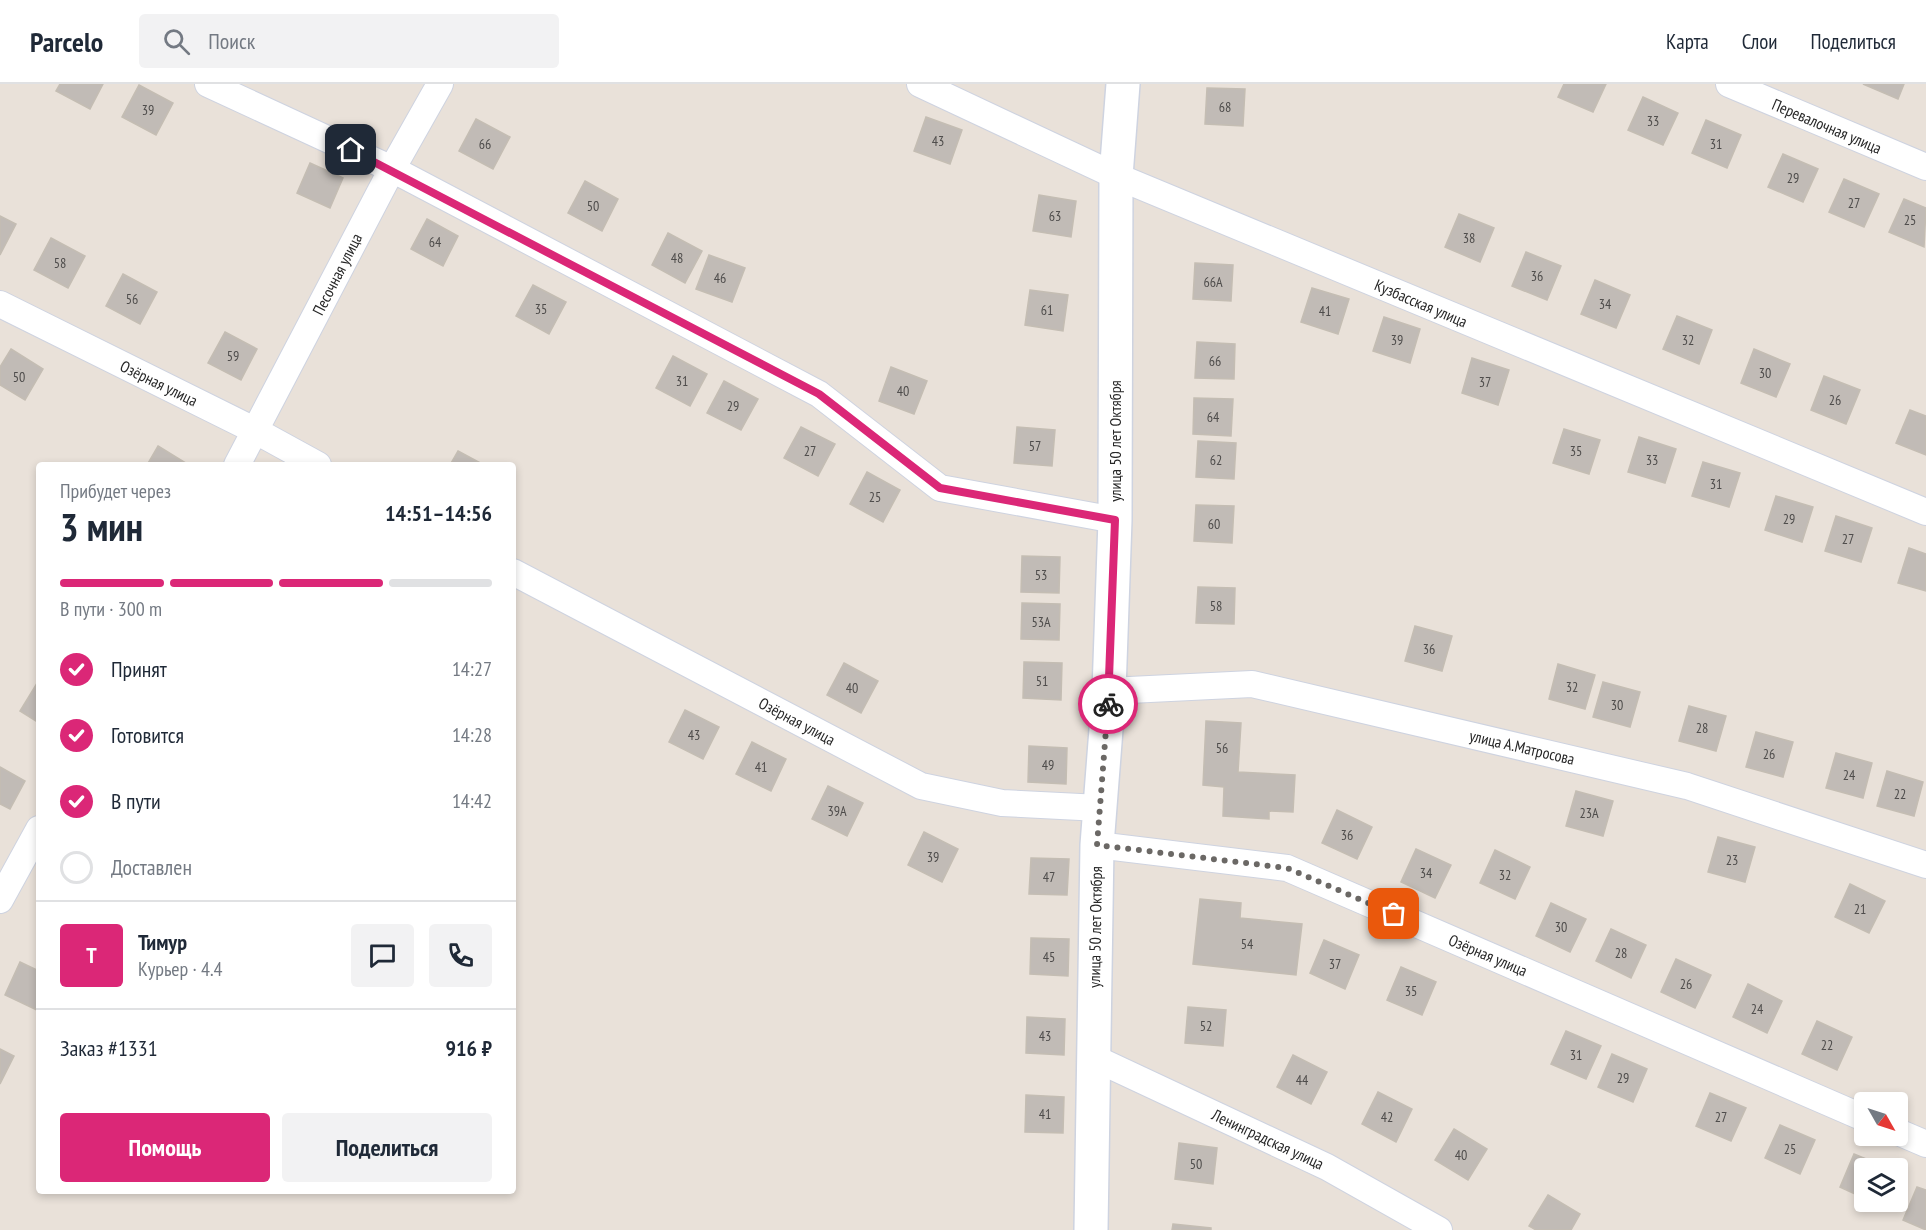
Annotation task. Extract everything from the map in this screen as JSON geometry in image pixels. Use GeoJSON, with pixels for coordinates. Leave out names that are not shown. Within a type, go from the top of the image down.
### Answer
{"type":"FeatureCollection","features":[{"type":"Feature","properties":{"kind":"main road","name":"улица 50 лет Октября"},"geometry":{"type":"LineString","coordinates":[[1091,1230],[1097,845],[1109,691],[1115,520],[1116,176],[1123,84]]}},
{"type":"Feature","properties":{"kind":"street"},"geometry":{"type":"LineString","coordinates":[[208,84],[392,169],[819,394],[940,488],[1115,520]]}},
{"type":"Feature","properties":{"kind":"street","name":"Песочная улица"},"geometry":{"type":"LineString","coordinates":[[239,462],[392,169],[440,84]]}},
{"type":"Feature","properties":{"kind":"street","name":"Кузбасская улица"},"geometry":{"type":"LineString","coordinates":[[920,84],[1116,176],[1926,512]]}},
{"type":"Feature","properties":{"kind":"street","name":"Перевалочная улица"},"geometry":{"type":"LineString","coordinates":[[1729,84],[1926,167]]}},
{"type":"Feature","properties":{"kind":"street","name":"Озёрная улица"},"geometry":{"type":"LineString","coordinates":[[0,304],[256,431],[313,462]]}},
{"type":"Feature","properties":{"kind":"street","name":"Озёрная улица"},"geometry":{"type":"LineString","coordinates":[[516,574],[921,786],[1002,803],[1101,808]]}},
{"type":"Feature","properties":{"kind":"street","name":"улица А.Матросова"},"geometry":{"type":"LineString","coordinates":[[1109,691],[1252,684],[1687,786],[1926,865]]}},
{"type":"Feature","properties":{"kind":"street"},"geometry":{"type":"LineString","coordinates":[[0,900],[36,834]]}},
{"type":"Feature","properties":{"kind":"street","name":"Озёрная улица"},"geometry":{"type":"LineString","coordinates":[[1097,845],[1287,868],[1854,1114]]}},
{"type":"Feature","properties":{"kind":"street","name":"Ленинградская улица"},"geometry":{"type":"LineString","coordinates":[[1092,1057],[1327,1167],[1439,1230]]}},
{"type":"Feature","properties":{"kind":"street"},"geometry":{"type":"LineString","coordinates":[[1908,1136],[1926,1144]]}},
{"type":"Feature","properties":{"kind":"building"},"geometry":{"type":"Polygon","coordinates":[[[60,84],[103,84],[90,109],[56,91],[60,84]]]}},
{"type":"Feature","properties":{"kind":"building"},"geometry":{"type":"Polygon","coordinates":[[[1564,84],[1606,84],[1593,112],[1558,97],[1564,84]]]}},
{"type":"Feature","properties":{"kind":"building"},"geometry":{"type":"Polygon","coordinates":[[[1863,84],[1904,84],[1898,99],[1863,84]]]}},
{"type":"Feature","properties":{"kind":"building"},"geometry":{"type":"Polygon","coordinates":[[[139,85],[173,103],[156,135],[122,117],[139,85]]]}},
{"type":"Feature","properties":{"kind":"building"},"geometry":{"type":"Polygon","coordinates":[[[1207,88],[1245,89],[1243,126],[1205,124],[1207,88]]]}},
{"type":"Feature","properties":{"kind":"building"},"geometry":{"type":"Polygon","coordinates":[[[1643,97],[1678,113],[1663,145],[1628,130],[1643,97]]]}},
{"type":"Feature","properties":{"kind":"building"},"geometry":{"type":"Polygon","coordinates":[[[926,117],[962,130],[950,164],[914,151],[926,117]]]}},
{"type":"Feature","properties":{"kind":"building"},"geometry":{"type":"Polygon","coordinates":[[[476,119],[510,137],[493,169],[459,151],[476,119]]]}},
{"type":"Feature","properties":{"kind":"building"},"geometry":{"type":"Polygon","coordinates":[[[1706,120],[1741,135],[1727,168],[1692,153],[1706,120]]]}},
{"type":"Feature","properties":{"kind":"building"},"geometry":{"type":"Polygon","coordinates":[[[1783,154],[1818,169],[1803,202],[1768,187],[1783,154]]]}},
{"type":"Feature","properties":{"kind":"building"},"geometry":{"type":"Polygon","coordinates":[[[310,163],[343,178],[330,208],[297,193],[310,163]]]}},
{"type":"Feature","properties":{"kind":"building"},"geometry":{"type":"Polygon","coordinates":[[[1844,179],[1879,194],[1864,227],[1829,212],[1844,179]]]}},
{"type":"Feature","properties":{"kind":"building"},"geometry":{"type":"Polygon","coordinates":[[[585,181],[618,199],[602,231],[568,213],[585,181]]]}},
{"type":"Feature","properties":{"kind":"building"},"geometry":{"type":"Polygon","coordinates":[[[1039,195],[1076,201],[1071,237],[1033,231],[1039,195]]]}},
{"type":"Feature","properties":{"kind":"building"},"geometry":{"type":"Polygon","coordinates":[[[1904,199],[1926,208],[1924,247],[1889,232],[1904,199]]]}},
{"type":"Feature","properties":{"kind":"building"},"geometry":{"type":"Polygon","coordinates":[[[1459,214],[1494,228],[1480,262],[1445,247],[1459,214]]]}},
{"type":"Feature","properties":{"kind":"building"},"geometry":{"type":"Polygon","coordinates":[[[0,216],[16,224],[0,255],[0,216]]]}},
{"type":"Feature","properties":{"kind":"building"},"geometry":{"type":"Polygon","coordinates":[[[427,219],[458,236],[443,266],[411,249],[427,219]]]}},
{"type":"Feature","properties":{"kind":"building"},"geometry":{"type":"Polygon","coordinates":[[[668,233],[702,251],[685,283],[652,265],[668,233]]]}},
{"type":"Feature","properties":{"kind":"building"},"geometry":{"type":"Polygon","coordinates":[[[51,238],[85,256],[68,288],[34,270],[51,238]]]}},
{"type":"Feature","properties":{"kind":"building"},"geometry":{"type":"Polygon","coordinates":[[[1526,252],[1561,266],[1547,300],[1512,286],[1526,252]]]}},
{"type":"Feature","properties":{"kind":"building"},"geometry":{"type":"Polygon","coordinates":[[[709,255],[745,268],[732,302],[696,289],[709,255]]]}},
{"type":"Feature","properties":{"kind":"building"},"geometry":{"type":"Polygon","coordinates":[[[1195,263],[1233,265],[1231,301],[1193,299],[1195,263]]]}},
{"type":"Feature","properties":{"kind":"building"},"geometry":{"type":"Polygon","coordinates":[[[123,274],[157,292],[140,324],[106,306],[123,274]]]}},
{"type":"Feature","properties":{"kind":"building"},"geometry":{"type":"Polygon","coordinates":[[[1595,280],[1630,295],[1616,328],[1581,314],[1595,280]]]}},
{"type":"Feature","properties":{"kind":"building"},"geometry":{"type":"Polygon","coordinates":[[[533,285],[566,302],[549,334],[516,316],[533,285]]]}},
{"type":"Feature","properties":{"kind":"building"},"geometry":{"type":"Polygon","coordinates":[[[1312,288],[1349,299],[1338,334],[1301,322],[1312,288]]]}},
{"type":"Feature","properties":{"kind":"building"},"geometry":{"type":"Polygon","coordinates":[[[1030,290],[1068,295],[1063,331],[1025,325],[1030,290]]]}},
{"type":"Feature","properties":{"kind":"building"},"geometry":{"type":"Polygon","coordinates":[[[1677,316],[1712,330],[1699,364],[1663,349],[1677,316]]]}},
{"type":"Feature","properties":{"kind":"building"},"geometry":{"type":"Polygon","coordinates":[[[1384,317],[1420,329],[1410,363],[1373,351],[1384,317]]]}},
{"type":"Feature","properties":{"kind":"building"},"geometry":{"type":"Polygon","coordinates":[[[225,332],[257,349],[241,380],[208,363],[225,332]]]}},
{"type":"Feature","properties":{"kind":"building"},"geometry":{"type":"Polygon","coordinates":[[[1197,342],[1235,344],[1234,379],[1195,378],[1197,342]]]}},
{"type":"Feature","properties":{"kind":"building"},"geometry":{"type":"Polygon","coordinates":[[[11,349],[43,369],[25,400],[0,385],[0,367],[11,349]]]}},
{"type":"Feature","properties":{"kind":"building"},"geometry":{"type":"Polygon","coordinates":[[[1754,349],[1790,364],[1776,397],[1741,383],[1754,349]]]}},
{"type":"Feature","properties":{"kind":"building"},"geometry":{"type":"Polygon","coordinates":[[[673,356],[707,374],[690,406],[656,388],[673,356]]]}},
{"type":"Feature","properties":{"kind":"building"},"geometry":{"type":"Polygon","coordinates":[[[1472,358],[1509,370],[1498,405],[1462,393],[1472,358]]]}},
{"type":"Feature","properties":{"kind":"building"},"geometry":{"type":"Polygon","coordinates":[[[891,367],[927,381],[914,414],[879,401],[891,367]]]}},
{"type":"Feature","properties":{"kind":"building"},"geometry":{"type":"Polygon","coordinates":[[[1824,376],[1860,390],[1846,424],[1811,410],[1824,376]]]}},
{"type":"Feature","properties":{"kind":"building"},"geometry":{"type":"Polygon","coordinates":[[[724,381],[758,399],[741,430],[707,413],[724,381]]]}},
{"type":"Feature","properties":{"kind":"building"},"geometry":{"type":"Polygon","coordinates":[[[1194,398],[1233,399],[1231,436],[1193,434],[1194,398]]]}},
{"type":"Feature","properties":{"kind":"building"},"geometry":{"type":"Polygon","coordinates":[[[1910,410],[1926,416],[1926,455],[1896,443],[1910,410]]]}},
{"type":"Feature","properties":{"kind":"building"},"geometry":{"type":"Polygon","coordinates":[[[801,427],[835,444],[818,476],[784,458],[801,427]]]}},
{"type":"Feature","properties":{"kind":"building"},"geometry":{"type":"Polygon","coordinates":[[[1017,427],[1055,430],[1052,466],[1014,463],[1017,427]]]}},
{"type":"Feature","properties":{"kind":"building"},"geometry":{"type":"Polygon","coordinates":[[[1564,429],[1600,440],[1589,474],[1553,463],[1564,429]]]}},
{"type":"Feature","properties":{"kind":"building"},"geometry":{"type":"Polygon","coordinates":[[[1639,437],[1676,449],[1665,483],[1628,472],[1639,437]]]}},
{"type":"Feature","properties":{"kind":"building"},"geometry":{"type":"Polygon","coordinates":[[[1198,441],[1236,443],[1234,479],[1196,477],[1198,441]]]}},
{"type":"Feature","properties":{"kind":"building"},"geometry":{"type":"Polygon","coordinates":[[[158,446],[184,462],[149,462],[158,446]]]}},
{"type":"Feature","properties":{"kind":"building"},"geometry":{"type":"Polygon","coordinates":[[[458,451],[478,462],[452,462],[458,451]]]}},
{"type":"Feature","properties":{"kind":"building"},"geometry":{"type":"Polygon","coordinates":[[[1703,462],[1740,473],[1729,507],[1692,496],[1703,462]]]}},
{"type":"Feature","properties":{"kind":"building"},"geometry":{"type":"Polygon","coordinates":[[[867,472],[900,490],[883,522],[850,504],[867,472]]]}},
{"type":"Feature","properties":{"kind":"building"},"geometry":{"type":"Polygon","coordinates":[[[1776,496],[1813,507],[1802,542],[1765,530],[1776,496]]]}},
{"type":"Feature","properties":{"kind":"building"},"geometry":{"type":"Polygon","coordinates":[[[1196,505],[1234,506],[1232,543],[1194,541],[1196,505]]]}},
{"type":"Feature","properties":{"kind":"building"},"geometry":{"type":"Polygon","coordinates":[[[1836,516],[1872,528],[1861,562],[1825,551],[1836,516]]]}},
{"type":"Feature","properties":{"kind":"building"},"geometry":{"type":"Polygon","coordinates":[[[1909,548],[1926,554],[1926,591],[1898,583],[1909,548]]]}},
{"type":"Feature","properties":{"kind":"building"},"geometry":{"type":"Polygon","coordinates":[[[1022,556],[1060,557],[1059,593],[1021,592],[1022,556]]]}},
{"type":"Feature","properties":{"kind":"building"},"geometry":{"type":"Polygon","coordinates":[[[1198,587],[1235,588],[1234,624],[1196,623],[1198,587]]]}},
{"type":"Feature","properties":{"kind":"building"},"geometry":{"type":"Polygon","coordinates":[[[1022,603],[1060,604],[1059,640],[1021,639],[1022,603]]]}},
{"type":"Feature","properties":{"kind":"building"},"geometry":{"type":"Polygon","coordinates":[[[1415,626],[1452,636],[1442,671],[1405,661],[1415,626]]]}},
{"type":"Feature","properties":{"kind":"building"},"geometry":{"type":"Polygon","coordinates":[[[1024,662],[1062,663],[1061,700],[1023,698],[1024,662]]]}},
{"type":"Feature","properties":{"kind":"building"},"geometry":{"type":"Polygon","coordinates":[[[844,663],[878,681],[861,713],[827,695],[844,663]]]}},
{"type":"Feature","properties":{"kind":"building"},"geometry":{"type":"Polygon","coordinates":[[[1558,664],[1595,675],[1585,709],[1549,699],[1558,664]]]}},
{"type":"Feature","properties":{"kind":"building"},"geometry":{"type":"Polygon","coordinates":[[[1603,682],[1640,692],[1630,727],[1593,717],[1603,682]]]}},
{"type":"Feature","properties":{"kind":"building"},"geometry":{"type":"Polygon","coordinates":[[[36,685],[36,721],[20,711],[36,685]]]}},
{"type":"Feature","properties":{"kind":"building"},"geometry":{"type":"Polygon","coordinates":[[[1689,706],[1726,716],[1716,751],[1679,741],[1689,706]]]}},
{"type":"Feature","properties":{"kind":"building"},"geometry":{"type":"Polygon","coordinates":[[[685,710],[719,727],[703,759],[669,742],[685,710]]]}},
{"type":"Feature","properties":{"kind":"building"},"geometry":{"type":"Polygon","coordinates":[[[1206,721],[1241,723],[1238,772],[1295,775],[1293,812],[1269,811],[1269,819],[1223,816],[1224,787],[1203,785],[1206,721]]]}},
{"type":"Feature","properties":{"kind":"building"},"geometry":{"type":"Polygon","coordinates":[[[1756,732],[1793,742],[1783,777],[1746,767],[1756,732]]]}},
{"type":"Feature","properties":{"kind":"building"},"geometry":{"type":"Polygon","coordinates":[[[752,742],[786,759],[771,791],[736,774],[752,742]]]}},
{"type":"Feature","properties":{"kind":"building"},"geometry":{"type":"Polygon","coordinates":[[[1029,746],[1067,748],[1066,784],[1028,782],[1029,746]]]}},
{"type":"Feature","properties":{"kind":"building"},"geometry":{"type":"Polygon","coordinates":[[[1836,753],[1872,763],[1863,798],[1826,788],[1836,753]]]}},
{"type":"Feature","properties":{"kind":"building"},"geometry":{"type":"Polygon","coordinates":[[[0,767],[25,781],[10,809],[0,804],[0,767]]]}},
{"type":"Feature","properties":{"kind":"building"},"geometry":{"type":"Polygon","coordinates":[[[1887,771],[1923,782],[1914,816],[1877,806],[1887,771]]]}},
{"type":"Feature","properties":{"kind":"building"},"geometry":{"type":"Polygon","coordinates":[[[828,786],[863,803],[847,836],[812,819],[828,786]]]}},
{"type":"Feature","properties":{"kind":"building"},"geometry":{"type":"Polygon","coordinates":[[[1576,791],[1613,801],[1603,836],[1566,826],[1576,791]]]}},
{"type":"Feature","properties":{"kind":"building"},"geometry":{"type":"Polygon","coordinates":[[[1337,810],[1372,827],[1357,859],[1322,843],[1337,810]]]}},
{"type":"Feature","properties":{"kind":"building"},"geometry":{"type":"Polygon","coordinates":[[[924,832],[958,849],[942,882],[908,865],[924,832]]]}},
{"type":"Feature","properties":{"kind":"building"},"geometry":{"type":"Polygon","coordinates":[[[1718,837],[1755,847],[1745,882],[1708,872],[1718,837]]]}},
{"type":"Feature","properties":{"kind":"building"},"geometry":{"type":"Polygon","coordinates":[[[1416,849],[1451,865],[1435,898],[1401,882],[1416,849]]]}},
{"type":"Feature","properties":{"kind":"building"},"geometry":{"type":"Polygon","coordinates":[[[1495,850],[1530,867],[1515,899],[1480,883],[1495,850]]]}},
{"type":"Feature","properties":{"kind":"building"},"geometry":{"type":"Polygon","coordinates":[[[1031,858],[1069,859],[1067,895],[1029,894],[1031,858]]]}},
{"type":"Feature","properties":{"kind":"building"},"geometry":{"type":"Polygon","coordinates":[[[1850,884],[1885,901],[1869,933],[1835,917],[1850,884]]]}},
{"type":"Feature","properties":{"kind":"building"},"geometry":{"type":"Polygon","coordinates":[[[1200,899],[1241,903],[1240,918],[1302,924],[1296,975],[1193,964],[1200,899]]]}},
{"type":"Feature","properties":{"kind":"building"},"geometry":{"type":"Polygon","coordinates":[[[1551,903],[1586,919],[1570,952],[1536,936],[1551,903]]]}},
{"type":"Feature","properties":{"kind":"building"},"geometry":{"type":"Polygon","coordinates":[[[1611,929],[1646,945],[1631,978],[1596,961],[1611,929]]]}},
{"type":"Feature","properties":{"kind":"building"},"geometry":{"type":"Polygon","coordinates":[[[1031,938],[1069,939],[1068,976],[1030,974],[1031,938]]]}},
{"type":"Feature","properties":{"kind":"building"},"geometry":{"type":"Polygon","coordinates":[[[1324,940],[1359,955],[1345,989],[1310,973],[1324,940]]]}},
{"type":"Feature","properties":{"kind":"building"},"geometry":{"type":"Polygon","coordinates":[[[1676,959],[1711,975],[1695,1008],[1661,992],[1676,959]]]}},
{"type":"Feature","properties":{"kind":"building"},"geometry":{"type":"Polygon","coordinates":[[[20,962],[36,970],[36,1010],[5,995],[20,962]]]}},
{"type":"Feature","properties":{"kind":"building"},"geometry":{"type":"Polygon","coordinates":[[[1401,967],[1436,982],[1422,1015],[1387,1000],[1401,967]]]}},
{"type":"Feature","properties":{"kind":"building"},"geometry":{"type":"Polygon","coordinates":[[[1748,984],[1782,1001],[1767,1033],[1733,1017],[1748,984]]]}},
{"type":"Feature","properties":{"kind":"building"},"geometry":{"type":"Polygon","coordinates":[[[1188,1007],[1226,1010],[1223,1046],[1185,1043],[1188,1007]]]}},
{"type":"Feature","properties":{"kind":"building"},"geometry":{"type":"Polygon","coordinates":[[[1027,1017],[1065,1019],[1064,1055],[1026,1053],[1027,1017]]]}},
{"type":"Feature","properties":{"kind":"building"},"geometry":{"type":"Polygon","coordinates":[[[1817,1021],[1852,1037],[1837,1070],[1802,1054],[1817,1021]]]}},
{"type":"Feature","properties":{"kind":"building"},"geometry":{"type":"Polygon","coordinates":[[[1566,1031],[1601,1046],[1586,1079],[1551,1064],[1566,1031]]]}},
{"type":"Feature","properties":{"kind":"building"},"geometry":{"type":"Polygon","coordinates":[[[0,1049],[14,1056],[0,1084],[0,1049]]]}},
{"type":"Feature","properties":{"kind":"building"},"geometry":{"type":"Polygon","coordinates":[[[1612,1054],[1647,1069],[1633,1102],[1598,1087],[1612,1054]]]}},
{"type":"Feature","properties":{"kind":"building"},"geometry":{"type":"Polygon","coordinates":[[[1293,1055],[1327,1072],[1311,1104],[1277,1087],[1293,1055]]]}},
{"type":"Feature","properties":{"kind":"building"},"geometry":{"type":"Polygon","coordinates":[[[1378,1092],[1412,1109],[1396,1142],[1362,1124],[1378,1092]]]}},
{"type":"Feature","properties":{"kind":"building"},"geometry":{"type":"Polygon","coordinates":[[[1710,1093],[1746,1108],[1731,1141],[1696,1126],[1710,1093]]]}},
{"type":"Feature","properties":{"kind":"building"},"geometry":{"type":"Polygon","coordinates":[[[1026,1095],[1064,1097],[1063,1133],[1025,1132],[1026,1095]]]}},
{"type":"Feature","properties":{"kind":"building"},"geometry":{"type":"Polygon","coordinates":[[[1780,1125],[1815,1140],[1800,1174],[1765,1158],[1780,1125]]]}},
{"type":"Feature","properties":{"kind":"building"},"geometry":{"type":"Polygon","coordinates":[[[1454,1129],[1487,1149],[1468,1180],[1435,1160],[1454,1129]]]}},
{"type":"Feature","properties":{"kind":"building"},"geometry":{"type":"Polygon","coordinates":[[[1179,1143],[1217,1148],[1213,1184],[1175,1179],[1179,1143]]]}},
{"type":"Feature","properties":{"kind":"building"},"geometry":{"type":"Polygon","coordinates":[[[1854,1154],[1864,1158],[1854,1158],[1854,1193],[1840,1187],[1854,1154]]]}},
{"type":"Feature","properties":{"kind":"building"},"geometry":{"type":"Polygon","coordinates":[[[1917,1187],[1926,1190],[1926,1230],[1903,1220],[1917,1187]]]}},
{"type":"Feature","properties":{"kind":"building"},"geometry":{"type":"Polygon","coordinates":[[[1548,1195],[1580,1214],[1571,1230],[1536,1230],[1529,1226],[1548,1195]]]}},
{"type":"Feature","properties":{"kind":"building"},"geometry":{"type":"Polygon","coordinates":[[[1173,1224],[1211,1228],[1211,1230],[1172,1230],[1173,1224]]]}},
{"type":"Feature","properties":{"kind":"way so far"},"geometry":{"type":"LineString","coordinates":[[1108,704],[1097,845],[1287,868],[1394,914]]}},
{"type":"Feature","properties":{"kind":"route"},"geometry":{"type":"LineString","coordinates":[[351,150],[392,169],[819,394],[940,488],[1115,520],[1108,704]]}}]}
